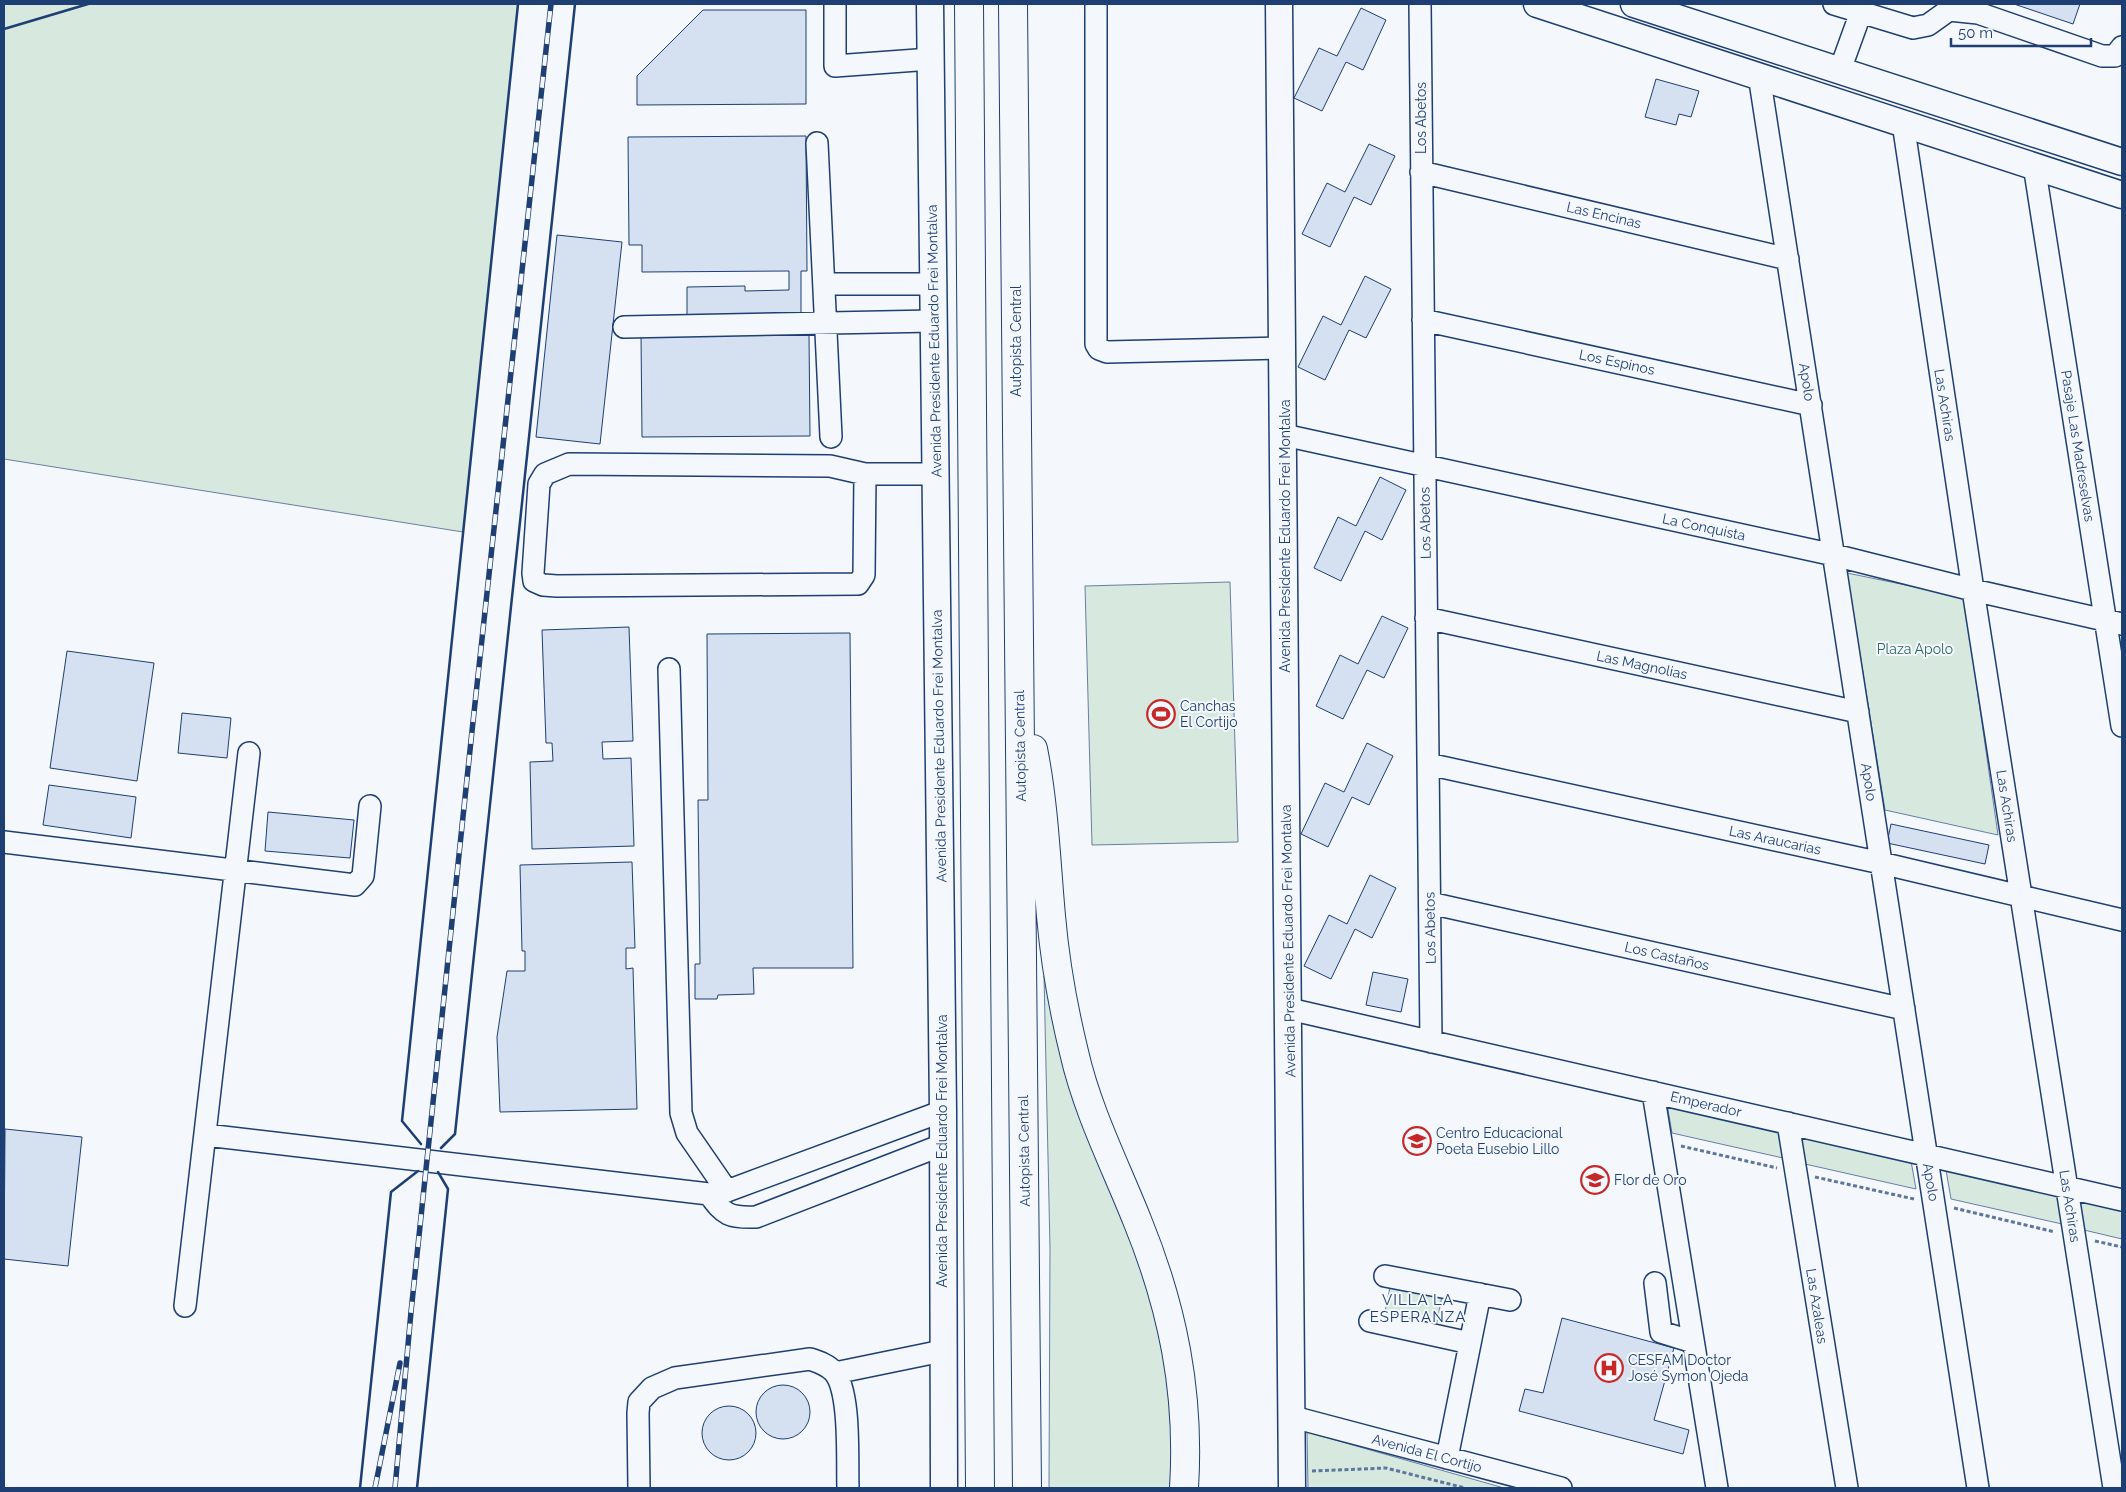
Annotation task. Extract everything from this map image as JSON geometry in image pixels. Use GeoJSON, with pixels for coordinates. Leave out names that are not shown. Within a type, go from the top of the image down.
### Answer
{"type":"FeatureCollection","features":[{"type":"Feature","properties":{"kind":"highway"},"geometry":{"type":"LineString","coordinates":[[969,4],[980,1488]]}},
{"type":"Feature","properties":{"kind":"highway","name":"Autopista Central"},"geometry":{"type":"LineString","coordinates":[[1013,4],[1027,1488]]}},
{"type":"Feature","properties":{"kind":"highway"},"geometry":{"type":"LineString","coordinates":[[1019,682],[1042,799],[1054,947],[1074,1054],[1100,1130],[1154,1265],[1176,1343],[1186,1431],[1184,1488]]}},
{"type":"Feature","properties":{"kind":"highway"},"geometry":{"type":"LineString","coordinates":[[974,1488],[979,1441]]}},
{"type":"Feature","properties":{"kind":"main road","name":"Avenida Presidente Eduardo Frei Montalva"},"geometry":{"type":"LineString","coordinates":[[930,4],[943,1111],[942,1350],[944,1488]]}},
{"type":"Feature","properties":{"kind":"main road","name":"Avenida Presidente Eduardo Frei Montalva"},"geometry":{"type":"LineString","coordinates":[[1279,4],[1292,1479]]}},
{"type":"Feature","properties":{"kind":"main road"},"geometry":{"type":"LineString","coordinates":[[1537,4],[2122,195]]}},
{"type":"Feature","properties":{"kind":"main road"},"geometry":{"type":"LineString","coordinates":[[1634,4],[2122,162]]}},
{"type":"Feature","properties":{"kind":"main road"},"geometry":{"type":"LineString","coordinates":[[1662,44],[1670,16]]}},
{"type":"Feature","properties":{"kind":"street"},"geometry":{"type":"LineString","coordinates":[[834,4],[835,66],[931,59]]}},
{"type":"Feature","properties":{"kind":"street"},"geometry":{"type":"LineString","coordinates":[[1096,4],[1096,344],[1099,349],[1107,352],[1283,348]]}},
{"type":"Feature","properties":{"kind":"street","name":"Los Abetos"},"geometry":{"type":"LineString","coordinates":[[1420,4],[1431,1042]]}},
{"type":"Feature","properties":{"kind":"street"},"geometry":{"type":"LineString","coordinates":[[1834,4],[1913,28],[1928,25],[1949,10],[1962,10],[1978,13],[2102,56],[2114,56],[2122,47]]}},
{"type":"Feature","properties":{"kind":"street"},"geometry":{"type":"LineString","coordinates":[[1840,70],[1860,12]]}},
{"type":"Feature","properties":{"kind":"street","name":"Apolo"},"geometry":{"type":"LineString","coordinates":[[1759,75],[1978,1488]]}},
{"type":"Feature","properties":{"kind":"street","name":"Las Achiras"},"geometry":{"type":"LineString","coordinates":[[1903,123],[1973,590],[2114,1488]]}},
{"type":"Feature","properties":{"kind":"street"},"geometry":{"type":"LineString","coordinates":[[817,143],[831,437]]}},
{"type":"Feature","properties":{"kind":"street","name":"Pasaje Las Madreselvas"},"geometry":{"type":"LineString","coordinates":[[2034,165],[2114,622],[2122,726]]}},
{"type":"Feature","properties":{"kind":"street","name":"Las Encinas"},"geometry":{"type":"LineString","coordinates":[[1421,172],[1788,258]]}},
{"type":"Feature","properties":{"kind":"street"},"geometry":{"type":"LineString","coordinates":[[824,284],[933,284]]}},
{"type":"Feature","properties":{"kind":"street","name":"Los Espinos"},"geometry":{"type":"LineString","coordinates":[[1423,320],[1811,405]]}},
{"type":"Feature","properties":{"kind":"street"},"geometry":{"type":"LineString","coordinates":[[624,327],[934,321]]}},
{"type":"Feature","properties":{"kind":"street","name":"La Conquista"},"geometry":{"type":"LineString","coordinates":[[1284,435],[1834,555],[1973,590],[2114,622]]}},
{"type":"Feature","properties":{"kind":"street"},"geometry":{"type":"LineString","coordinates":[[865,474],[864,575],[858,584],[557,586],[543,585],[534,581],[539,484],[545,474],[569,464],[830,466],[865,474],[935,474]]}},
{"type":"Feature","properties":{"kind":"street","name":"Las Magnolias"},"geometry":{"type":"LineString","coordinates":[[1426,618],[1858,712]]}},
{"type":"Feature","properties":{"kind":"street"},"geometry":{"type":"LineString","coordinates":[[669,670],[681,1113],[687,1132],[718,1192],[721,1210],[738,1218],[756,1217],[942,1145]]}},
{"type":"Feature","properties":{"kind":"street"},"geometry":{"type":"LineString","coordinates":[[185,1306],[249,753]]}},
{"type":"Feature","properties":{"kind":"street","name":"Las Araucarias"},"geometry":{"type":"LineString","coordinates":[[1428,764],[1882,863],[2122,920]]}},
{"type":"Feature","properties":{"kind":"street"},"geometry":{"type":"LineString","coordinates":[[4,842],[355,885],[363,876],[370,806]]}},
{"type":"Feature","properties":{"kind":"street","name":"Los Castaños"},"geometry":{"type":"LineString","coordinates":[[1430,903],[1904,1008]]}},
{"type":"Feature","properties":{"kind":"street","name":"Emperador"},"geometry":{"type":"LineString","coordinates":[[1289,1009],[2122,1200]]}},
{"type":"Feature","properties":{"kind":"street"},"geometry":{"type":"LineString","coordinates":[[1653,1092],[1717,1488]]}},
{"type":"Feature","properties":{"kind":"street"},"geometry":{"type":"LineString","coordinates":[[206,1135],[718,1192],[943,1111]]}},
{"type":"Feature","properties":{"kind":"street","name":"Las Azaleas"},"geometry":{"type":"LineString","coordinates":[[1788,1123],[1847,1488]]}},
{"type":"Feature","properties":{"kind":"street"},"geometry":{"type":"LineString","coordinates":[[1385,1276],[1510,1300]]}},
{"type":"Feature","properties":{"kind":"street"},"geometry":{"type":"LineString","coordinates":[[1655,1283],[1661,1332],[1693,1342]]}},
{"type":"Feature","properties":{"kind":"street"},"geometry":{"type":"LineString","coordinates":[[1447,1458],[1480,1294]]}},
{"type":"Feature","properties":{"kind":"street"},"geometry":{"type":"LineString","coordinates":[[1370,1321],[1470,1343]]}},
{"type":"Feature","properties":{"kind":"street"},"geometry":{"type":"LineString","coordinates":[[835,1373],[942,1350]]}},
{"type":"Feature","properties":{"kind":"street"},"geometry":{"type":"LineString","coordinates":[[639,1488],[639,1402],[652,1388],[675,1378],[810,1359],[825,1365],[835,1373],[844,1394],[848,1488]]}},
{"type":"Feature","properties":{"kind":"street","name":"Avenida El Cortijo"},"geometry":{"type":"LineString","coordinates":[[1292,1417],[1561,1488]]}},
{"type":"Feature","properties":{"kind":"path"},"geometry":{"type":"LineString","coordinates":[[1661,1141],[2122,1247]]}},
{"type":"Feature","properties":{"kind":"path"},"geometry":{"type":"LineString","coordinates":[[1292,1479],[1386,1468],[1465,1488]]}},
{"type":"Feature","properties":{"kind":"green space"},"geometry":{"type":"Polygon","coordinates":[[[4,4],[518,4],[463,532],[4,459],[4,4]]]}},
{"type":"Feature","properties":{"kind":"green space","name":"Plaza Apolo"},"geometry":{"type":"Polygon","coordinates":[[[1847,573],[1964,597],[1998,835],[1885,810],[1847,573]]]}},
{"type":"Feature","properties":{"kind":"green space","name":"Canchas El Cortijo"},"geometry":{"type":"Polygon","coordinates":[[[1230,582],[1238,842],[1092,845],[1085,586],[1230,582]]]}},
{"type":"Feature","properties":{"kind":"green space"},"geometry":{"type":"Polygon","coordinates":[[[1044,976],[1062,1051],[1137,1252],[1151,1298],[1162,1344],[1170,1391],[1173,1439],[1170,1488],[1049,1488],[1050,1248],[1044,976]]]}},
{"type":"Feature","properties":{"kind":"green space"},"geometry":{"type":"Polygon","coordinates":[[[1667,1104],[1778,1130],[1783,1158],[1672,1133],[1667,1104]]]}},
{"type":"Feature","properties":{"kind":"green space"},"geometry":{"type":"Polygon","coordinates":[[[1800,1135],[1911,1161],[1916,1189],[1805,1164],[1800,1135]]]}},
{"type":"Feature","properties":{"kind":"green space"},"geometry":{"type":"Polygon","coordinates":[[[1946,1170],[2057,1196],[2062,1224],[1951,1199],[1946,1170]]]}},
{"type":"Feature","properties":{"kind":"green space"},"geometry":{"type":"Polygon","coordinates":[[[2079,1201],[2122,1211],[2122,1239],[2084,1230],[2079,1201]]]}},
{"type":"Feature","properties":{"kind":"green space"},"geometry":{"type":"Polygon","coordinates":[[[1390,1287],[1442,1296],[1436,1327],[1384,1317],[1390,1287]]]}},
{"type":"Feature","properties":{"kind":"green space"},"geometry":{"type":"Polygon","coordinates":[[[1307,1432],[1504,1488],[1308,1488],[1307,1432]]]}},
{"type":"Feature","properties":{"kind":"building"},"geometry":{"type":"Polygon","coordinates":[[[2014,4],[2080,4],[2073,24],[2014,4]]]}},
{"type":"Feature","properties":{"kind":"building"},"geometry":{"type":"Polygon","coordinates":[[[1361,8],[1386,20],[1363,70],[1346,62],[1322,111],[1294,98],[1319,48],[1337,56],[1361,8]]]}},
{"type":"Feature","properties":{"kind":"building"},"geometry":{"type":"Polygon","coordinates":[[[703,10],[806,10],[806,104],[637,105],[637,76],[703,10]]]}},
{"type":"Feature","properties":{"kind":"building"},"geometry":{"type":"Polygon","coordinates":[[[1656,79],[1699,91],[1691,117],[1679,114],[1676,125],[1645,117],[1656,79]]]}},
{"type":"Feature","properties":{"kind":"building"},"geometry":{"type":"Polygon","coordinates":[[[806,136],[807,271],[801,271],[801,316],[687,321],[687,287],[745,286],[745,291],[789,290],[789,271],[642,272],[642,245],[629,245],[628,137],[806,136]]]}},
{"type":"Feature","properties":{"kind":"building"},"geometry":{"type":"Polygon","coordinates":[[[1369,144],[1395,156],[1371,205],[1354,197],[1330,247],[1302,234],[1327,183],[1345,192],[1369,144]]]}},
{"type":"Feature","properties":{"kind":"building"},"geometry":{"type":"Polygon","coordinates":[[[557,235],[622,242],[600,444],[536,437],[557,235]]]}},
{"type":"Feature","properties":{"kind":"building"},"geometry":{"type":"Polygon","coordinates":[[[1365,276],[1391,289],[1366,338],[1349,330],[1325,380],[1298,367],[1323,316],[1341,325],[1365,276]]]}},
{"type":"Feature","properties":{"kind":"building"},"geometry":{"type":"Polygon","coordinates":[[[641,335],[809,335],[810,436],[642,437],[641,335]]]}},
{"type":"Feature","properties":{"kind":"building"},"geometry":{"type":"Polygon","coordinates":[[[1380,477],[1406,490],[1382,540],[1365,531],[1341,581],[1314,568],[1338,517],[1356,526],[1380,477]]]}},
{"type":"Feature","properties":{"kind":"building"},"geometry":{"type":"Polygon","coordinates":[[[1382,616],[1408,628],[1384,678],[1367,670],[1343,719],[1316,706],[1340,655],[1358,664],[1382,616]]]}},
{"type":"Feature","properties":{"kind":"building"},"geometry":{"type":"Polygon","coordinates":[[[629,627],[633,741],[602,742],[603,759],[631,758],[634,846],[532,849],[530,762],[553,761],[552,743],[546,743],[542,630],[629,627]]]}},
{"type":"Feature","properties":{"kind":"building"},"geometry":{"type":"Polygon","coordinates":[[[850,633],[853,968],[753,968],[754,994],[718,995],[717,999],[695,999],[695,964],[700,964],[698,800],[708,800],[707,634],[850,633]]]}},
{"type":"Feature","properties":{"kind":"building"},"geometry":{"type":"Polygon","coordinates":[[[67,651],[154,663],[137,781],[50,768],[67,651]]]}},
{"type":"Feature","properties":{"kind":"building"},"geometry":{"type":"Polygon","coordinates":[[[182,713],[231,718],[227,758],[178,753],[182,713]]]}},
{"type":"Feature","properties":{"kind":"building"},"geometry":{"type":"Polygon","coordinates":[[[1367,743],[1393,756],[1369,805],[1352,797],[1328,847],[1301,834],[1325,783],[1344,792],[1367,743]]]}},
{"type":"Feature","properties":{"kind":"building"},"geometry":{"type":"Polygon","coordinates":[[[49,785],[136,797],[131,838],[43,825],[49,785]]]}},
{"type":"Feature","properties":{"kind":"building"},"geometry":{"type":"Polygon","coordinates":[[[268,812],[354,820],[350,858],[265,851],[268,812]]]}},
{"type":"Feature","properties":{"kind":"building"},"geometry":{"type":"Polygon","coordinates":[[[1891,824],[1989,845],[1985,864],[1887,843],[1891,824]]]}},
{"type":"Feature","properties":{"kind":"building"},"geometry":{"type":"Polygon","coordinates":[[[632,862],[635,948],[626,948],[626,969],[633,968],[637,1109],[500,1112],[497,1037],[507,971],[525,971],[525,951],[522,951],[520,865],[632,862]]]}},
{"type":"Feature","properties":{"kind":"building"},"geometry":{"type":"Polygon","coordinates":[[[1370,875],[1396,888],[1372,938],[1355,929],[1331,979],[1304,966],[1329,915],[1347,924],[1370,875]]]}},
{"type":"Feature","properties":{"kind":"building"},"geometry":{"type":"Polygon","coordinates":[[[1373,972],[1408,979],[1401,1012],[1366,1005],[1373,972]]]}},
{"type":"Feature","properties":{"kind":"building"},"geometry":{"type":"Polygon","coordinates":[[[5,1129],[82,1137],[68,1266],[4,1259],[5,1129]]]}},
{"type":"Feature","properties":{"kind":"building","name":"CESFAM Doctor José Symon Ojeda"},"geometry":{"type":"Polygon","coordinates":[[[1562,1318],[1674,1348],[1654,1420],[1689,1430],[1683,1454],[1519,1411],[1525,1389],[1543,1393],[1562,1318]]]}},
{"type":"Feature","properties":{"kind":"building"},"geometry":{"type":"Polygon","coordinates":[[[778,1385],[788,1385],[798,1389],[806,1397],[810,1412],[806,1427],[798,1435],[788,1439],[778,1439],[768,1435],[760,1427],[756,1417],[756,1407],[760,1397],[768,1389],[778,1385]]]}},
{"type":"Feature","properties":{"kind":"building"},"geometry":{"type":"Polygon","coordinates":[[[724,1406],[734,1406],[744,1410],[752,1418],[756,1433],[752,1448],[744,1456],[734,1460],[724,1460],[714,1456],[706,1448],[702,1438],[702,1428],[706,1418],[714,1410],[724,1406]]]}},
{"type":"Feature","properties":{"kind":"railway"},"geometry":{"type":"LineString","coordinates":[[395,1488],[411,1312],[472,731],[551,4]]}},
{"type":"Feature","properties":{"kind":"railway"},"geometry":{"type":"LineString","coordinates":[[375,1488],[400,1363]]}},
{"type":"Feature","properties":{"kind":"wall"},"geometry":{"type":"LineString","coordinates":[[4,29],[88,4]]}},
{"type":"Feature","properties":{"kind":"wall"},"geometry":{"type":"LineString","coordinates":[[421,1144],[402,1121],[518,4]]}},
{"type":"Feature","properties":{"kind":"wall"},"geometry":{"type":"LineString","coordinates":[[441,1148],[455,1134],[575,4]]}},
{"type":"Feature","properties":{"kind":"wall"},"geometry":{"type":"LineString","coordinates":[[360,1488],[391,1192],[418,1171]]}},
{"type":"Feature","properties":{"kind":"wall"},"geometry":{"type":"LineString","coordinates":[[417,1488],[448,1189],[438,1172]]}},
{"type":"Feature","properties":{"kind":"place","name":"Canchas El Cortijo"},"geometry":{"type":"Point","coordinates":[1161,714]}},
{"type":"Feature","properties":{"kind":"place","name":"Centro Educacional Poeta Eusebio Lillo"},"geometry":{"type":"Point","coordinates":[1417,1141]}},
{"type":"Feature","properties":{"kind":"place","name":"Flor de Oro"},"geometry":{"type":"Point","coordinates":[1595,1180]}},
{"type":"Feature","properties":{"kind":"place","name":"CESFAM Doctor José Symon Ojeda"},"geometry":{"type":"Point","coordinates":[1609,1368]}},
{"type":"Feature","properties":{"kind":"district","name":"VILLA LA ESPERANZA"},"geometry":{"type":"Point","coordinates":[1418,1308]}}]}
